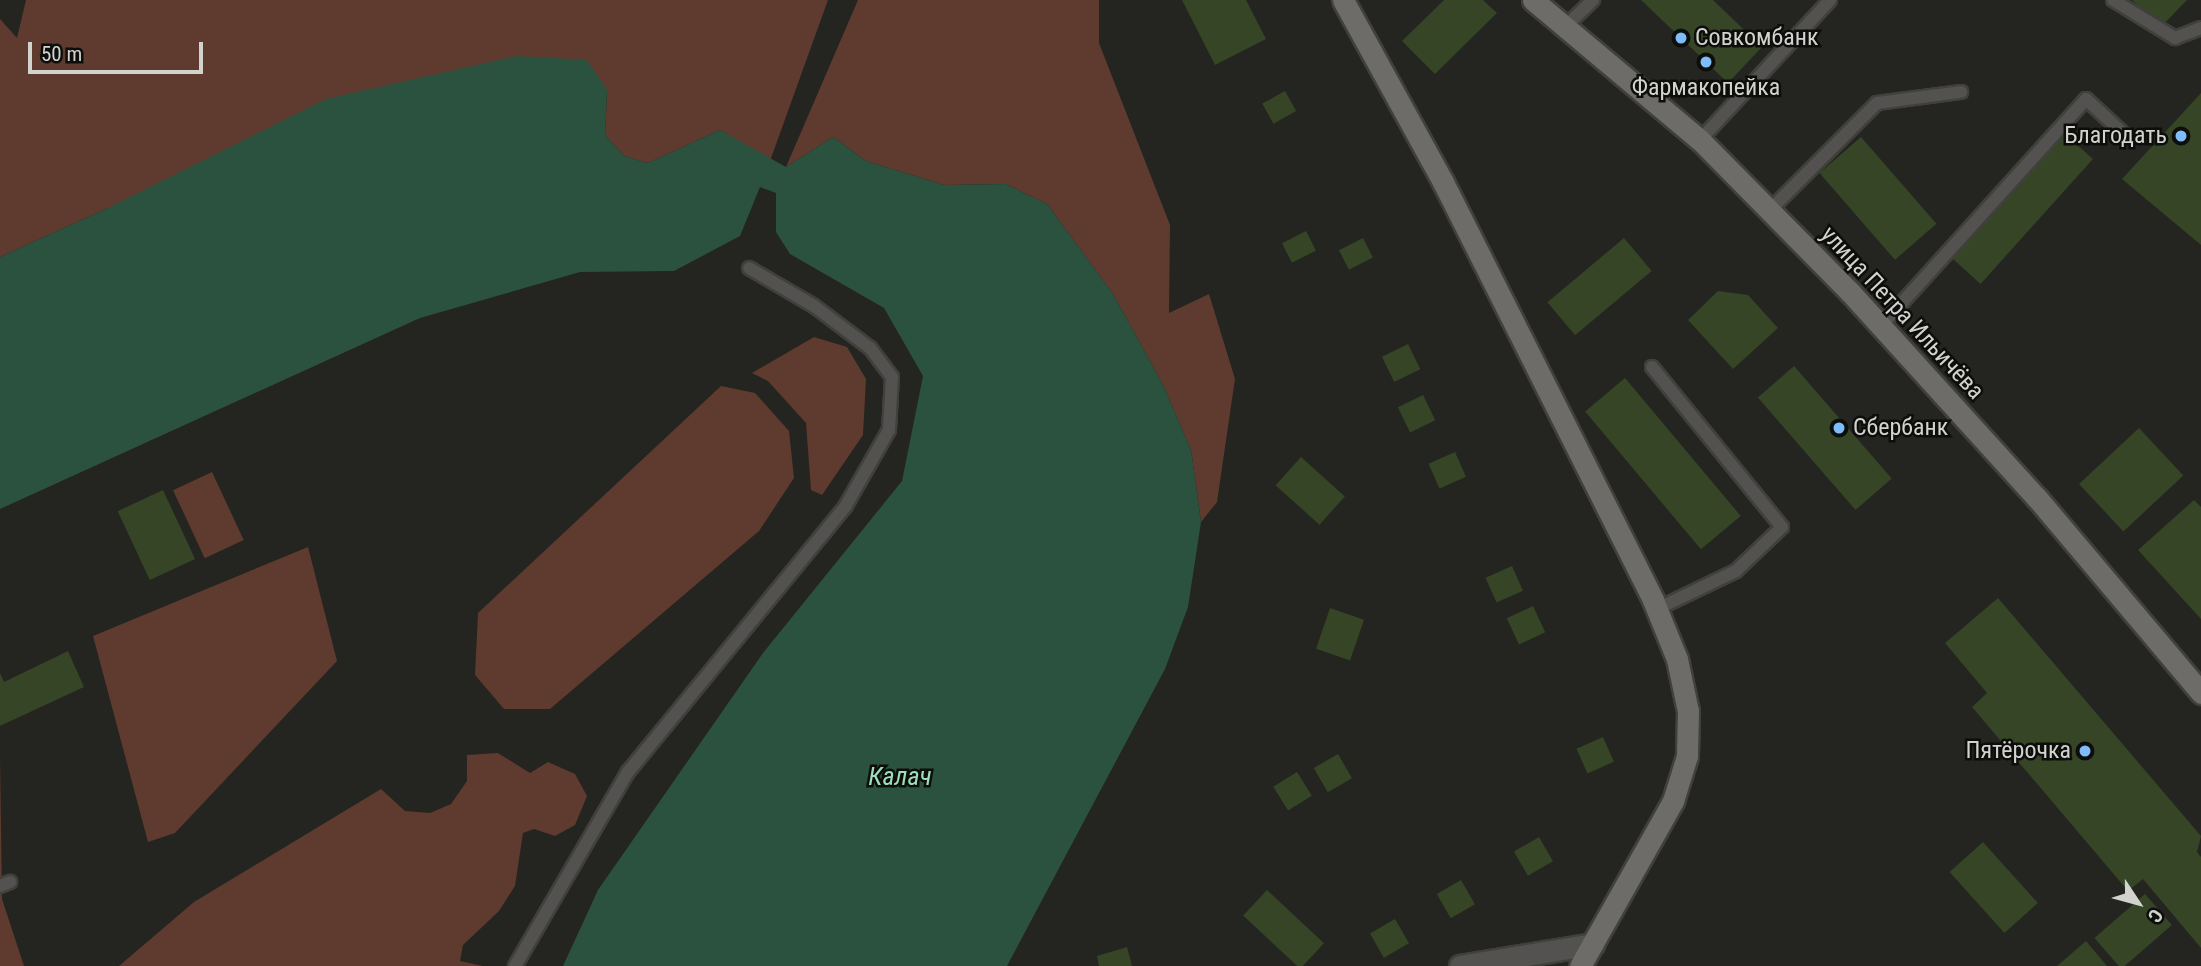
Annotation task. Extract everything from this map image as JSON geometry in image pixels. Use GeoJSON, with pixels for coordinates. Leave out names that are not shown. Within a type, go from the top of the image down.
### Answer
{"type":"FeatureCollection","features":[{"type":"Feature","properties":{"kind":"street"},"geometry":{"type":"LineString","coordinates":[[1343,0],[1443,182],[1657,609],[1678,659],[1689,711],[1687,756],[1673,800],[1580,966]]}},
{"type":"Feature","properties":{"kind":"street","name":"улица Петра Ильичёва"},"geometry":{"type":"LineString","coordinates":[[1533,0],[1700,140],[1770,210],[1881,326],[2037,498],[2201,693]]}},
{"type":"Feature","properties":{"kind":"street"},"geometry":{"type":"LineString","coordinates":[[1463,966],[1593,944]]}},
{"type":"Feature","properties":{"kind":"lane"},"geometry":{"type":"LineString","coordinates":[[1565,27],[1593,0]]}},
{"type":"Feature","properties":{"kind":"lane"},"geometry":{"type":"LineString","coordinates":[[2113,0],[2175,37],[2201,28]]}},
{"type":"Feature","properties":{"kind":"lane"},"geometry":{"type":"LineString","coordinates":[[1700,140],[1822,3]]}},
{"type":"Feature","properties":{"kind":"lane"},"geometry":{"type":"LineString","coordinates":[[1770,210],[1877,103],[1961,92]]}},
{"type":"Feature","properties":{"kind":"lane"},"geometry":{"type":"LineString","coordinates":[[1881,326],[2086,99],[2125,135]]}},
{"type":"Feature","properties":{"kind":"lane"},"geometry":{"type":"LineString","coordinates":[[515,966],[628,772],[845,507],[889,430],[892,377],[870,348],[814,306],[749,268]]}},
{"type":"Feature","properties":{"kind":"lane"},"geometry":{"type":"LineString","coordinates":[[1652,367],[1782,527],[1736,571],[1657,609]]}},
{"type":"Feature","properties":{"kind":"shaded area"},"geometry":{"type":"Polygon","coordinates":[[[26,0],[828,0],[770,161],[720,130],[648,163],[624,156],[605,135],[607,90],[108,208],[0,257],[0,19],[17,38],[26,0]]]}},
{"type":"Feature","properties":{"kind":"shaded area"},"geometry":{"type":"Polygon","coordinates":[[[858,0],[1099,0],[1099,43],[1170,225],[1169,313],[1209,294],[1235,379],[1217,502],[1201,522],[1191,450],[1164,387],[1113,294],[1047,204],[1006,184],[944,185],[866,161],[833,137],[786,167],[858,0]]]}},
{"type":"Feature","properties":{"kind":"shaded area"},"geometry":{"type":"Polygon","coordinates":[[[814,337],[847,347],[866,379],[863,435],[822,495],[811,490],[806,423],[768,381],[752,373],[814,337]]]}},
{"type":"Feature","properties":{"kind":"shaded area"},"geometry":{"type":"Polygon","coordinates":[[[721,386],[755,393],[789,431],[794,478],[759,531],[550,709],[504,709],[475,675],[478,613],[721,386]]]}},
{"type":"Feature","properties":{"kind":"shaded area"},"geometry":{"type":"Polygon","coordinates":[[[212,472],[244,540],[205,558],[173,490],[212,472]]]}},
{"type":"Feature","properties":{"kind":"shaded area"},"geometry":{"type":"Polygon","coordinates":[[[308,547],[337,661],[175,833],[148,842],[93,636],[308,547]]]}},
{"type":"Feature","properties":{"kind":"shaded area"},"geometry":{"type":"Polygon","coordinates":[[[498,753],[530,773],[548,762],[575,774],[587,796],[575,825],[555,836],[534,829],[523,833],[515,886],[499,911],[463,945],[460,961],[483,966],[119,966],[194,902],[381,789],[405,811],[430,813],[451,804],[467,781],[467,755],[498,753]]]}},
{"type":"Feature","properties":{"kind":"shaded area"},"geometry":{"type":"Polygon","coordinates":[[[0,755],[2,899],[24,966],[0,966],[0,755]]]}},
{"type":"Feature","properties":{"kind":"water","name":"Калач"},"geometry":{"type":"Polygon","coordinates":[[[517,56],[587,60],[607,90],[605,135],[624,156],[648,163],[720,130],[786,167],[833,137],[866,161],[944,185],[1006,184],[1047,204],[1113,294],[1164,387],[1191,450],[1201,522],[1188,607],[1165,669],[1007,966],[563,966],[598,890],[763,653],[902,481],[923,376],[884,308],[790,254],[776,232],[776,193],[760,187],[740,236],[674,271],[580,272],[420,318],[0,509],[0,257],[108,208],[326,99],[517,56]]]}},
{"type":"Feature","properties":{"kind":"building"},"geometry":{"type":"Polygon","coordinates":[[[1182,0],[1246,0],[1266,39],[1215,65],[1182,0]]]}},
{"type":"Feature","properties":{"kind":"building"},"geometry":{"type":"Polygon","coordinates":[[[1444,0],[1483,0],[1497,13],[1435,74],[1402,41],[1444,0]]]}},
{"type":"Feature","properties":{"kind":"building"},"geometry":{"type":"Polygon","coordinates":[[[1641,0],[1713,0],[1762,47],[1728,83],[1641,0]]]}},
{"type":"Feature","properties":{"kind":"building"},"geometry":{"type":"Polygon","coordinates":[[[2132,0],[2187,0],[2160,28],[2132,0]]]}},
{"type":"Feature","properties":{"kind":"building"},"geometry":{"type":"Polygon","coordinates":[[[1285,91],[1296,111],[1273,124],[1262,104],[1285,91]]]}},
{"type":"Feature","properties":{"kind":"building","name":"Благодать"},"geometry":{"type":"Polygon","coordinates":[[[2201,93],[2201,245],[2122,179],[2201,93]]]}},
{"type":"Feature","properties":{"kind":"building"},"geometry":{"type":"Polygon","coordinates":[[[2064,133],[2093,159],[1981,284],[1952,258],[2064,133]]]}},
{"type":"Feature","properties":{"kind":"building"},"geometry":{"type":"Polygon","coordinates":[[[1861,137],[1936,224],[1895,260],[1819,173],[1861,137]]]}},
{"type":"Feature","properties":{"kind":"building"},"geometry":{"type":"Polygon","coordinates":[[[1306,231],[1316,251],[1292,263],[1282,243],[1306,231]]]}},
{"type":"Feature","properties":{"kind":"building"},"geometry":{"type":"Polygon","coordinates":[[[1363,238],[1373,258],[1349,270],[1339,250],[1363,238]]]}},
{"type":"Feature","properties":{"kind":"building"},"geometry":{"type":"Polygon","coordinates":[[[1624,238],[1652,271],[1575,335],[1547,302],[1624,238]]]}},
{"type":"Feature","properties":{"kind":"building"},"geometry":{"type":"Polygon","coordinates":[[[1718,291],[1748,295],[1778,328],[1733,369],[1688,320],[1718,291]]]}},
{"type":"Feature","properties":{"kind":"building"},"geometry":{"type":"Polygon","coordinates":[[[1408,344],[1420,369],[1394,382],[1382,357],[1408,344]]]}},
{"type":"Feature","properties":{"kind":"building"},"geometry":{"type":"Polygon","coordinates":[[[1794,366],[1892,478],[1856,510],[1758,397],[1794,366]]]}},
{"type":"Feature","properties":{"kind":"building"},"geometry":{"type":"Polygon","coordinates":[[[1625,378],[1741,516],[1701,549],[1585,411],[1625,378]]]}},
{"type":"Feature","properties":{"kind":"building"},"geometry":{"type":"Polygon","coordinates":[[[1423,395],[1435,420],[1410,432],[1398,407],[1423,395]]]}},
{"type":"Feature","properties":{"kind":"building"},"geometry":{"type":"Polygon","coordinates":[[[2139,428],[2183,476],[2123,531],[2079,484],[2139,428]]]}},
{"type":"Feature","properties":{"kind":"building"},"geometry":{"type":"Polygon","coordinates":[[[1455,452],[1466,477],[1439,488],[1429,464],[1455,452]]]}},
{"type":"Feature","properties":{"kind":"building"},"geometry":{"type":"Polygon","coordinates":[[[1301,457],[1345,496],[1319,525],[1276,485],[1301,457]]]}},
{"type":"Feature","properties":{"kind":"building"},"geometry":{"type":"Polygon","coordinates":[[[163,490],[195,559],[150,580],[118,511],[163,490]]]}},
{"type":"Feature","properties":{"kind":"building"},"geometry":{"type":"Polygon","coordinates":[[[2194,500],[2201,507],[2201,619],[2138,550],[2194,500]]]}},
{"type":"Feature","properties":{"kind":"building"},"geometry":{"type":"Polygon","coordinates":[[[1512,566],[1523,591],[1496,602],[1486,578],[1512,566]]]}},
{"type":"Feature","properties":{"kind":"building"},"geometry":{"type":"Polygon","coordinates":[[[1998,598],[2201,836],[2197,852],[2201,857],[2201,948],[2143,879],[2128,891],[1972,707],[1987,693],[1945,643],[1998,598]]]}},
{"type":"Feature","properties":{"kind":"building"},"geometry":{"type":"Polygon","coordinates":[[[1533,606],[1545,632],[1519,645],[1507,618],[1533,606]]]}},
{"type":"Feature","properties":{"kind":"building"},"geometry":{"type":"Polygon","coordinates":[[[1330,608],[1364,620],[1350,660],[1316,649],[1330,608]]]}},
{"type":"Feature","properties":{"kind":"building"},"geometry":{"type":"Polygon","coordinates":[[[68,651],[84,687],[0,726],[0,673],[4,682],[68,651]]]}},
{"type":"Feature","properties":{"kind":"building"},"geometry":{"type":"Polygon","coordinates":[[[1603,737],[1614,762],[1587,773],[1577,749],[1603,737]]]}},
{"type":"Feature","properties":{"kind":"building"},"geometry":{"type":"Polygon","coordinates":[[[1338,754],[1352,778],[1328,792],[1314,768],[1338,754]]]}},
{"type":"Feature","properties":{"kind":"building"},"geometry":{"type":"Polygon","coordinates":[[[1297,772],[1312,796],[1288,811],[1273,787],[1297,772]]]}},
{"type":"Feature","properties":{"kind":"building"},"geometry":{"type":"Polygon","coordinates":[[[1539,837],[1553,861],[1528,876],[1514,851],[1539,837]]]}},
{"type":"Feature","properties":{"kind":"building"},"geometry":{"type":"Polygon","coordinates":[[[1983,842],[2038,903],[2004,933],[1950,872],[1983,842]]]}},
{"type":"Feature","properties":{"kind":"building"},"geometry":{"type":"Polygon","coordinates":[[[1461,880],[1475,904],[1451,918],[1437,894],[1461,880]]]}},
{"type":"Feature","properties":{"kind":"building"},"geometry":{"type":"Polygon","coordinates":[[[1267,890],[1324,943],[1303,966],[1297,966],[1243,916],[1267,890]]]}},
{"type":"Feature","properties":{"kind":"building"},"geometry":{"type":"Polygon","coordinates":[[[2145,894],[2172,925],[2125,966],[2119,966],[2094,938],[2145,894]]]}},
{"type":"Feature","properties":{"kind":"building"},"geometry":{"type":"Polygon","coordinates":[[[1395,919],[1409,943],[1384,958],[1370,933],[1395,919]]]}},
{"type":"Feature","properties":{"kind":"building"},"geometry":{"type":"Polygon","coordinates":[[[2086,941],[2107,966],[2057,966],[2086,941]]]}},
{"type":"Feature","properties":{"kind":"building"},"geometry":{"type":"Polygon","coordinates":[[[1127,947],[1132,966],[1099,966],[1097,956],[1127,947]]]}},
{"type":"Feature","properties":{"kind":"place","name":"Совкомбанк"},"geometry":{"type":"Point","coordinates":[1681,38]}},
{"type":"Feature","properties":{"kind":"place","name":"Фармакопейка"},"geometry":{"type":"Point","coordinates":[1706,62]}},
{"type":"Feature","properties":{"kind":"place","name":"Благодать"},"geometry":{"type":"Point","coordinates":[2181,136]}},
{"type":"Feature","properties":{"kind":"place","name":"Сбербанк"},"geometry":{"type":"Point","coordinates":[1839,428]}},
{"type":"Feature","properties":{"kind":"place","name":"Пятёрочка"},"geometry":{"type":"Point","coordinates":[2085,751]}}]}
